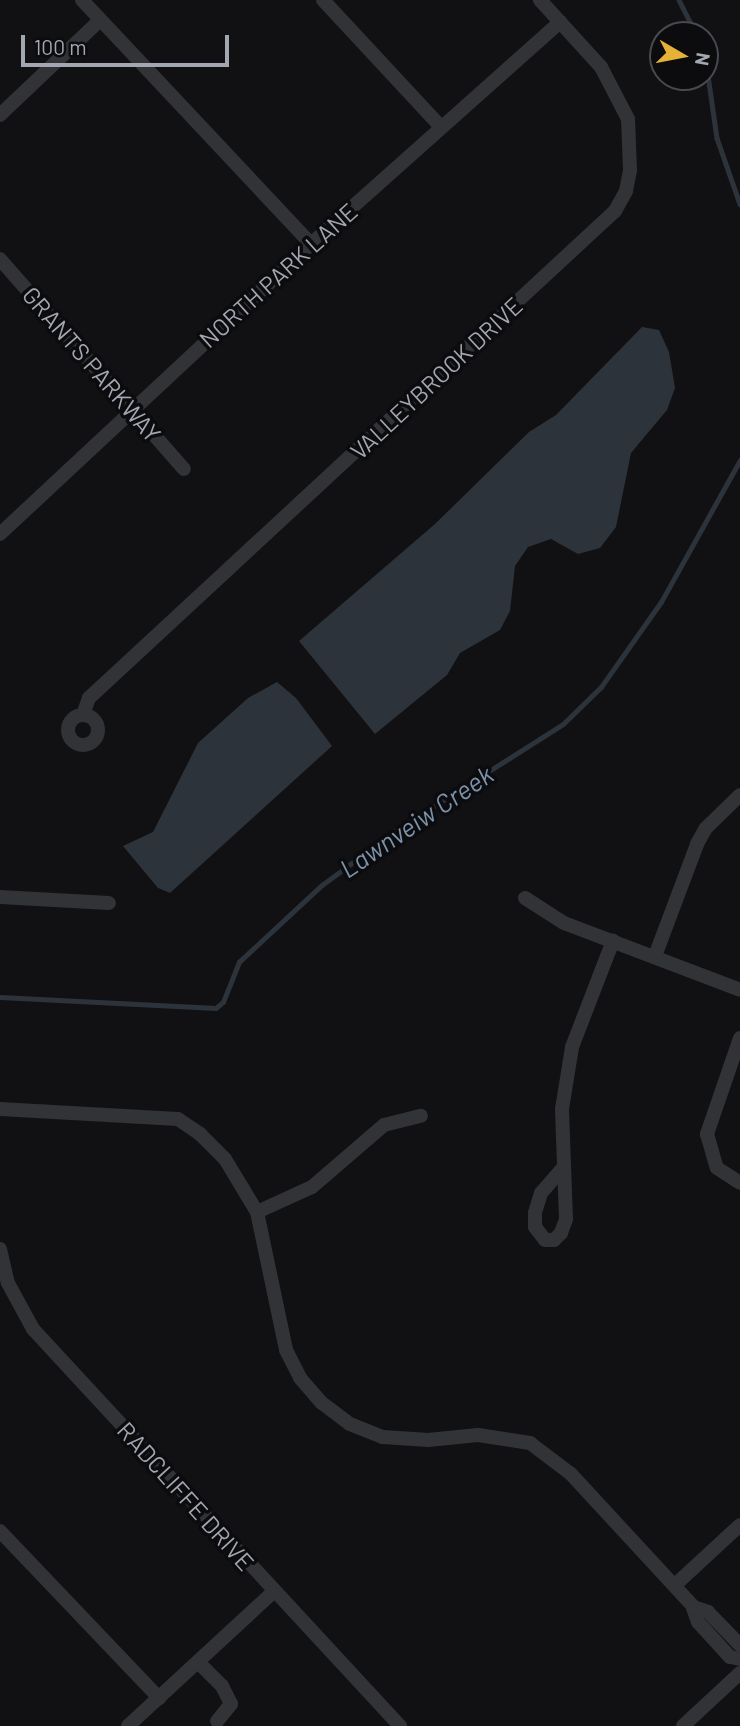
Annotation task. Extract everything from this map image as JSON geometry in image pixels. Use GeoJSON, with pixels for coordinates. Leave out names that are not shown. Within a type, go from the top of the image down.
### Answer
{"type":"FeatureCollection","features":[{"type":"Feature","properties":{"kind":"street"},"geometry":{"type":"LineString","coordinates":[[82,0],[311,244]]}},
{"type":"Feature","properties":{"kind":"street"},"geometry":{"type":"LineString","coordinates":[[323,0],[441,127]]}},
{"type":"Feature","properties":{"kind":"street","name":"VALLEYBROOK DRIVE"},"geometry":{"type":"LineString","coordinates":[[83,715],[89,698],[615,211],[626,191],[631,170],[628,119],[601,67],[540,0]]}},
{"type":"Feature","properties":{"kind":"street"},"geometry":{"type":"LineString","coordinates":[[0,115],[100,20]]}},
{"type":"Feature","properties":{"kind":"street","name":"NORTH PARK LANE"},"geometry":{"type":"LineString","coordinates":[[0,534],[311,244],[560,22]]}},
{"type":"Feature","properties":{"kind":"street","name":"GRANTS PARKWAY"},"geometry":{"type":"LineString","coordinates":[[0,259],[184,469]]}},
{"type":"Feature","properties":{"kind":"street"},"geometry":{"type":"LineString","coordinates":[[655,956],[706,828],[740,795]]}},
{"type":"Feature","properties":{"kind":"street"},"geometry":{"type":"LineString","coordinates":[[0,897],[109,903]]}},
{"type":"Feature","properties":{"kind":"street"},"geometry":{"type":"LineString","coordinates":[[525,898],[556,920],[740,989]]}},
{"type":"Feature","properties":{"kind":"street"},"geometry":{"type":"LineString","coordinates":[[562,1169],[562,1109],[572,1046],[613,941]]}},
{"type":"Feature","properties":{"kind":"street"},"geometry":{"type":"LineString","coordinates":[[740,1038],[707,1134],[717,1168],[740,1183]]}},
{"type":"Feature","properties":{"kind":"street"},"geometry":{"type":"LineString","coordinates":[[0,1109],[178,1119],[225,1159],[257,1212],[286,1350],[300,1378],[322,1403],[350,1424],[383,1437],[428,1440],[478,1435],[530,1443],[571,1474],[675,1585],[693,1606],[698,1622],[730,1657],[740,1659]]}},
{"type":"Feature","properties":{"kind":"street"},"geometry":{"type":"LineString","coordinates":[[257,1212],[312,1187],[384,1125],[421,1116]]}},
{"type":"Feature","properties":{"kind":"street","name":"RADCLIFFE DRIVE"},"geometry":{"type":"LineString","coordinates":[[0,1248],[8,1283],[33,1329],[273,1592],[400,1726]]}},
{"type":"Feature","properties":{"kind":"street"},"geometry":{"type":"LineString","coordinates":[[675,1585],[740,1525]]}},
{"type":"Feature","properties":{"kind":"street"},"geometry":{"type":"LineString","coordinates":[[0,1531],[159,1698]]}},
{"type":"Feature","properties":{"kind":"street"},"geometry":{"type":"LineString","coordinates":[[128,1726],[273,1592]]}},
{"type":"Feature","properties":{"kind":"street"},"geometry":{"type":"LineString","coordinates":[[693,1606],[708,1612],[740,1645]]}},
{"type":"Feature","properties":{"kind":"street"},"geometry":{"type":"LineString","coordinates":[[198,1662],[222,1686],[230,1708],[217,1721]]}},
{"type":"Feature","properties":{"kind":"street"},"geometry":{"type":"LineString","coordinates":[[683,1726],[740,1672]]}},
{"type":"Feature","properties":{"kind":"shaded area"},"geometry":{"type":"Polygon","coordinates":[[[642,327],[659,330],[669,352],[675,388],[667,410],[631,453],[616,527],[600,548],[578,554],[551,539],[528,547],[515,566],[510,611],[500,630],[460,653],[447,675],[375,734],[299,641],[435,524],[529,432],[556,415],[642,327]]]}},
{"type":"Feature","properties":{"kind":"shaded area"},"geometry":{"type":"Polygon","coordinates":[[[277,682],[296,698],[332,746],[170,893],[158,888],[123,846],[153,832],[198,743],[248,698],[277,682]]]}},
{"type":"Feature","properties":{"kind":"waterway"},"geometry":{"type":"LineString","coordinates":[[679,0],[690,21]]}},
{"type":"Feature","properties":{"kind":"waterway"},"geometry":{"type":"LineString","coordinates":[[710,91],[717,138],[740,204]]}},
{"type":"Feature","properties":{"kind":"waterway","name":"Lawnveiw Creek"},"geometry":{"type":"LineString","coordinates":[[0,997],[216,1008],[223,1002],[239,962],[322,885],[395,831],[563,724],[601,687],[661,602],[740,460]]}}]}
